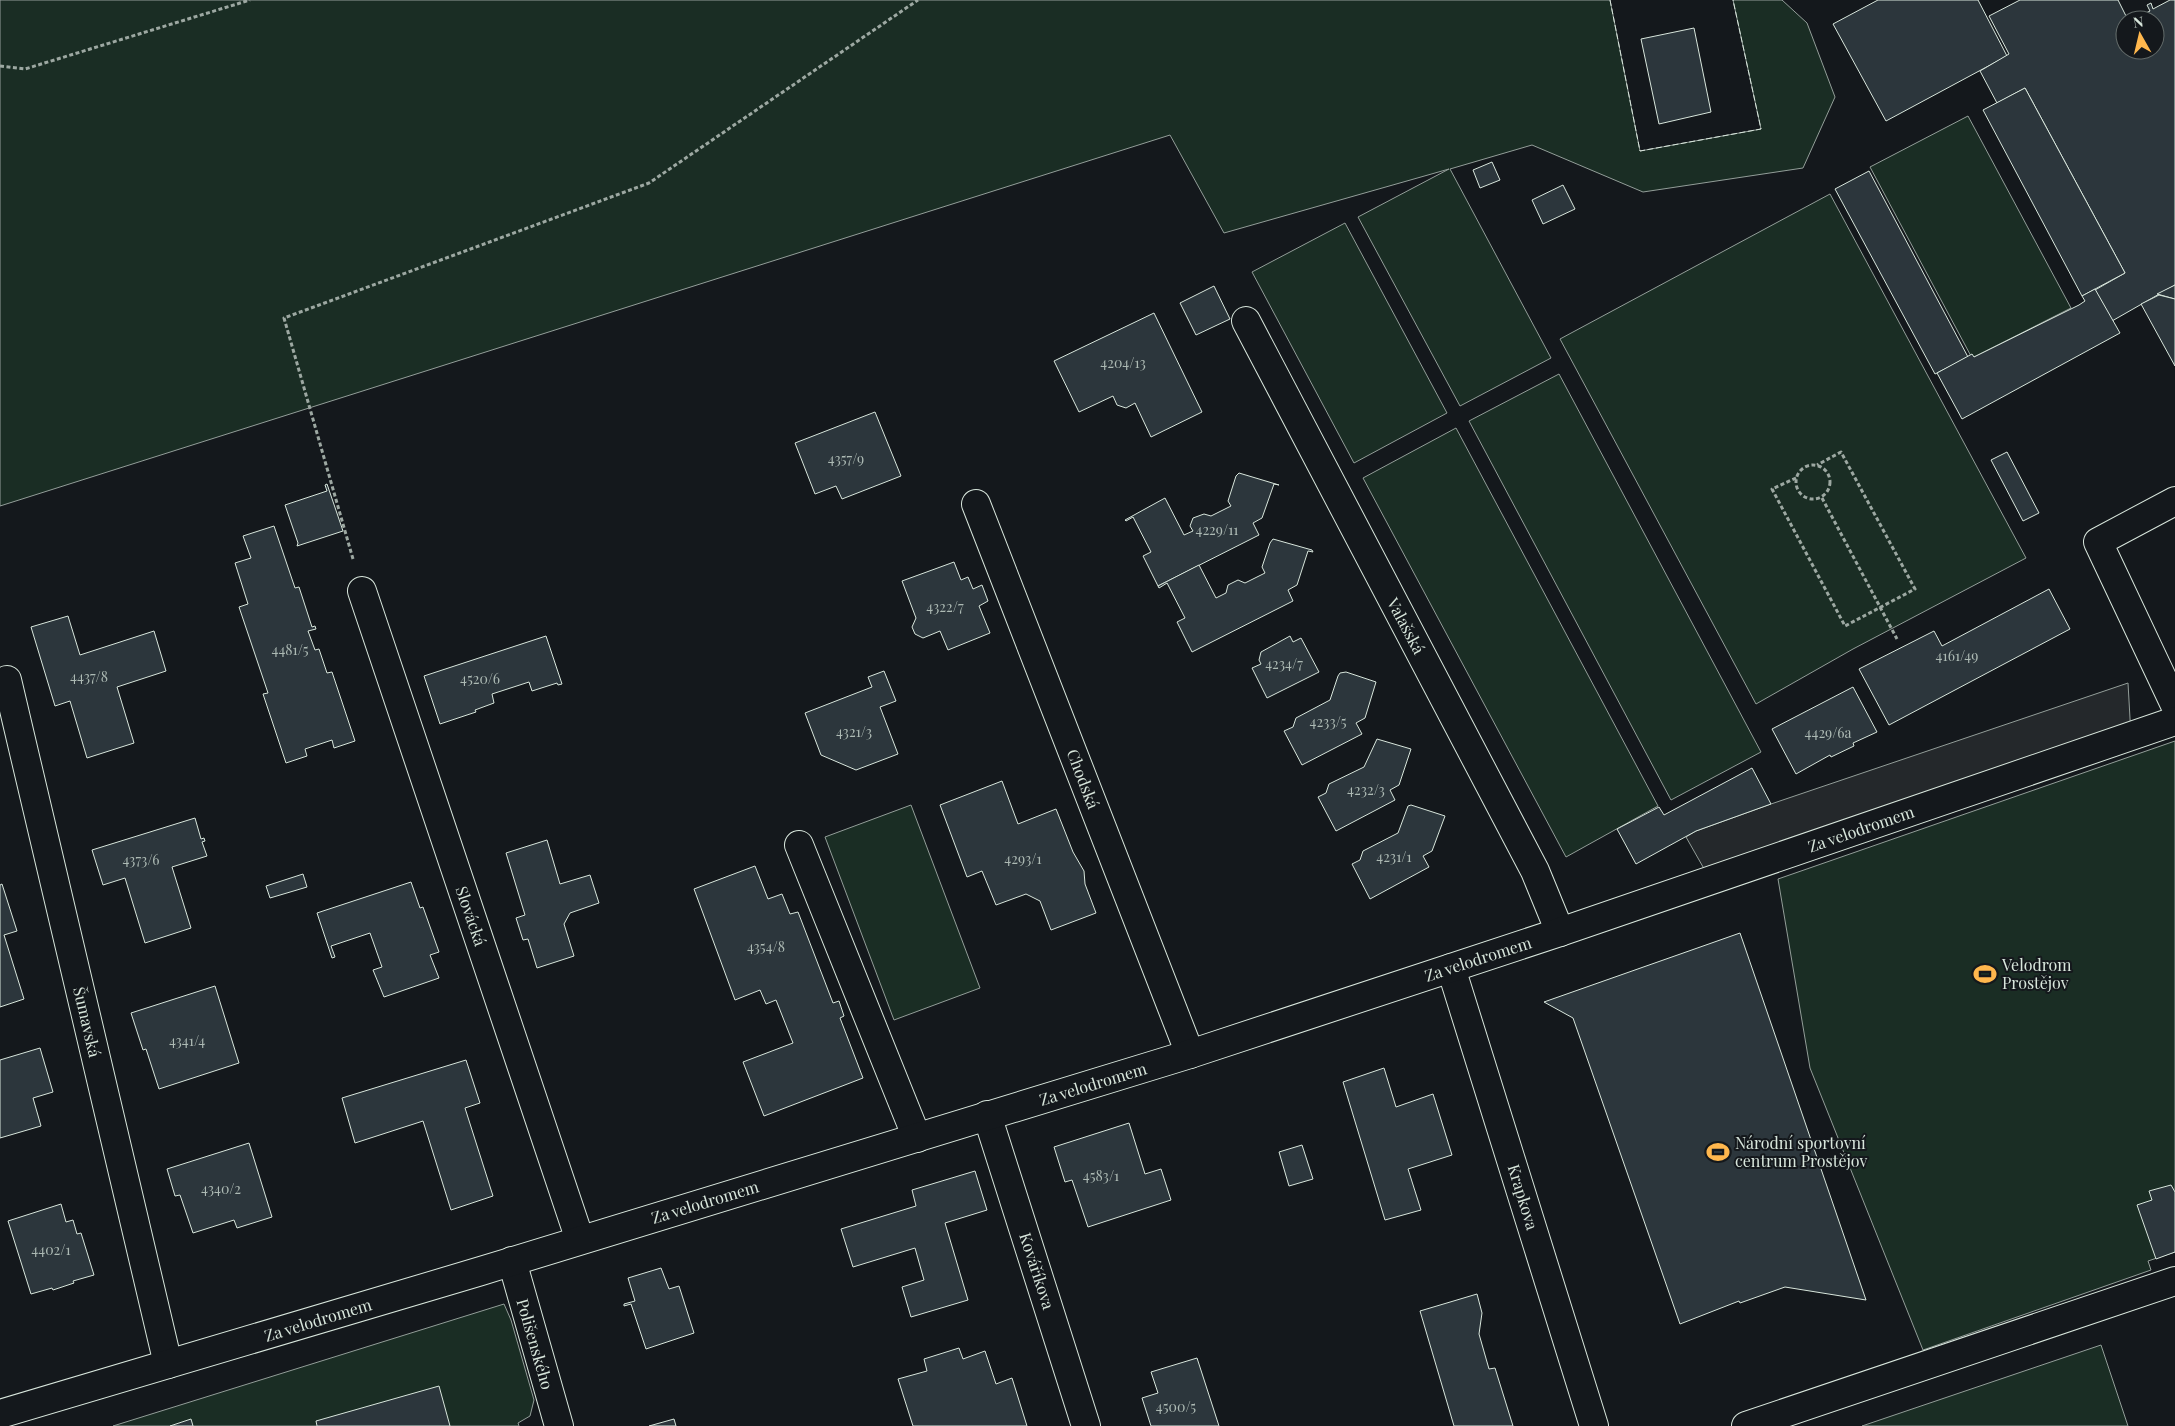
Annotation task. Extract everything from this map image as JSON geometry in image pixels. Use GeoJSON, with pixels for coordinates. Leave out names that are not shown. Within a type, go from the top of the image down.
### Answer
{"type":"FeatureCollection","features":[{"type":"Feature","properties":{"kind":"street","name":"Valašská"},"geometry":{"type":"LineString","coordinates":[[1246,321],[1535,871],[1560,932]]}},
{"type":"Feature","properties":{"kind":"street"},"geometry":{"type":"LineString","coordinates":[[2175,501],[2098,542],[2175,704]]}},
{"type":"Feature","properties":{"kind":"street","name":"Chodská"},"geometry":{"type":"LineString","coordinates":[[976,504],[1190,1054]]}},
{"type":"Feature","properties":{"kind":"street","name":"Slovácká"},"geometry":{"type":"LineString","coordinates":[[362,591],[580,1240]]}},
{"type":"Feature","properties":{"kind":"street","name":"Šumavská"},"geometry":{"type":"LineString","coordinates":[[6,680],[168,1364]]}},
{"type":"Feature","properties":{"kind":"street","name":"Za velodromem"},"geometry":{"type":"LineString","coordinates":[[0,1414],[512,1261],[1190,1054],[1560,932],[2175,721]]}},
{"type":"Feature","properties":{"kind":"street"},"geometry":{"type":"LineString","coordinates":[[799,845],[916,1138]]}},
{"type":"Feature","properties":{"kind":"street","name":"Krapkova"},"geometry":{"type":"LineString","coordinates":[[1451,968],[1594,1426]]}},
{"type":"Feature","properties":{"kind":"street","name":"Kováříkova"},"geometry":{"type":"LineString","coordinates":[[987,1116],[1086,1426]]}},
{"type":"Feature","properties":{"kind":"street","name":"Polišenského"},"geometry":{"type":"LineString","coordinates":[[512,1261],[559,1426]]}},
{"type":"Feature","properties":{"kind":"street"},"geometry":{"type":"LineString","coordinates":[[1746,1426],[2175,1281]]}},
{"type":"Feature","properties":{"kind":"path"},"geometry":{"type":"LineString","coordinates":[[0,66],[25,69],[250,0]]}},
{"type":"Feature","properties":{"kind":"path"},"geometry":{"type":"LineString","coordinates":[[362,591],[284,318],[648,183],[918,0]]}},
{"type":"Feature","properties":{"kind":"path"},"geometry":{"type":"LineString","coordinates":[[1841,452],[1915,589],[1846,626],[1772,489],[1796,478],[1804,468],[1817,466],[1841,452]]}},
{"type":"Feature","properties":{"kind":"path"},"geometry":{"type":"LineString","coordinates":[[1796,478],[1796,485],[1803,496],[1816,499],[1822,498],[1827,493],[1830,482],[1823,469],[1817,466]]}},
{"type":"Feature","properties":{"kind":"path"},"geometry":{"type":"LineString","coordinates":[[1822,498],[1896,639]]}},
{"type":"Feature","properties":{"kind":"green space"},"geometry":{"type":"Polygon","coordinates":[[[0,0],[1610,0],[1640,151],[1761,129],[1733,0],[1782,0],[1807,23],[1835,97],[1803,168],[1643,192],[1532,145],[1450,169],[1551,358],[1460,406],[1358,217],[1449,169],[1224,233],[1170,135],[0,506],[0,0]]]}},
{"type":"Feature","properties":{"kind":"green space"},"geometry":{"type":"Polygon","coordinates":[[[1968,116],[2071,308],[1972,358],[1870,167],[1968,116]]]}},
{"type":"Feature","properties":{"kind":"green space"},"geometry":{"type":"Polygon","coordinates":[[[1830,194],[2026,558],[1853,649],[1756,704],[1560,339],[1830,194]]]}},
{"type":"Feature","properties":{"kind":"green space"},"geometry":{"type":"Polygon","coordinates":[[[1345,223],[1447,413],[1354,463],[1252,272],[1345,223]]]}},
{"type":"Feature","properties":{"kind":"green space"},"geometry":{"type":"Polygon","coordinates":[[[1559,374],[1761,752],[1671,800],[1469,421],[1559,374]]]}},
{"type":"Feature","properties":{"kind":"green space"},"geometry":{"type":"Polygon","coordinates":[[[1456,428],[1658,806],[1566,857],[1363,478],[1456,428]]]}},
{"type":"Feature","properties":{"kind":"green space","name":"Velodrom Prostějov"},"geometry":{"type":"Polygon","coordinates":[[[2175,741],[2175,1252],[2148,1261],[2151,1270],[1923,1350],[1810,1068],[1778,879],[2175,741]]]}},
{"type":"Feature","properties":{"kind":"green space"},"geometry":{"type":"Polygon","coordinates":[[[911,805],[980,988],[894,1020],[825,837],[911,805]]]}},
{"type":"Feature","properties":{"kind":"green space"},"geometry":{"type":"Polygon","coordinates":[[[504,1304],[511,1320],[534,1400],[530,1416],[518,1423],[519,1426],[113,1426],[504,1304]]]}},
{"type":"Feature","properties":{"kind":"green space"},"geometry":{"type":"Polygon","coordinates":[[[2101,1345],[2128,1426],[1862,1426],[2101,1345]]]}},
{"type":"Feature","properties":{"kind":"shaded area"},"geometry":{"type":"Polygon","coordinates":[[[2128,683],[2131,736],[1711,881],[1686,837],[1696,831],[1771,804],[2128,683]]]}},
{"type":"Feature","properties":{"kind":"building"},"geometry":{"type":"Polygon","coordinates":[[[1878,0],[1978,0],[2007,56],[1886,121],[1833,24],[1878,0]]]}},
{"type":"Feature","properties":{"kind":"building"},"geometry":{"type":"Polygon","coordinates":[[[2020,0],[2118,0],[2123,10],[2115,10],[2115,60],[2165,60],[2165,10],[2150,10],[2147,5],[2151,3],[2153,9],[2170,0],[2175,0],[2175,285],[2112,321],[2095,290],[2125,273],[2025,88],[1997,103],[1980,71],[2009,54],[1989,16],[2020,0]]]}},
{"type":"Feature","properties":{"kind":"building"},"geometry":{"type":"Polygon","coordinates":[[[1694,28],[1711,112],[1659,124],[1641,39],[1694,28]]]}},
{"type":"Feature","properties":{"kind":"building"},"geometry":{"type":"Polygon","coordinates":[[[2025,88],[2125,273],[2082,296],[1983,110],[2025,88]]]}},
{"type":"Feature","properties":{"kind":"building"},"geometry":{"type":"Polygon","coordinates":[[[1492,162],[1500,180],[1480,188],[1473,170],[1492,162]]]}},
{"type":"Feature","properties":{"kind":"building"},"geometry":{"type":"Polygon","coordinates":[[[1869,171],[1968,357],[1935,374],[1835,189],[1869,171]]]}},
{"type":"Feature","properties":{"kind":"building"},"geometry":{"type":"Polygon","coordinates":[[[1563,185],[1575,209],[1543,224],[1532,200],[1563,185]]]}},
{"type":"Feature","properties":{"kind":"building"},"geometry":{"type":"Polygon","coordinates":[[[2175,285],[2175,299],[2157,294],[2175,285]]]}},
{"type":"Feature","properties":{"kind":"building"},"geometry":{"type":"Polygon","coordinates":[[[1214,286],[1230,319],[1196,335],[1180,303],[1214,286]]]}},
{"type":"Feature","properties":{"kind":"building"},"geometry":{"type":"Polygon","coordinates":[[[2095,289],[2120,333],[1962,419],[1937,373],[1972,354],[1974,357],[2079,305],[2085,301],[2082,296],[2095,289]]]}},
{"type":"Feature","properties":{"kind":"building"},"geometry":{"type":"Polygon","coordinates":[[[2159,295],[2175,299],[2175,366],[2141,304],[2159,295]]]}},
{"type":"Feature","properties":{"kind":"building"},"geometry":{"type":"Polygon","coordinates":[[[1154,313],[1202,412],[1151,437],[1135,403],[1126,408],[1117,405],[1113,396],[1079,412],[1054,361],[1154,313]]]}},
{"type":"Feature","properties":{"kind":"building"},"geometry":{"type":"Polygon","coordinates":[[[875,412],[901,476],[842,499],[836,486],[815,494],[795,443],[875,412]]]}},
{"type":"Feature","properties":{"kind":"building"},"geometry":{"type":"Polygon","coordinates":[[[2007,452],[2039,513],[2023,521],[1991,460],[2007,452]]]}},
{"type":"Feature","properties":{"kind":"building"},"geometry":{"type":"Polygon","coordinates":[[[1239,473],[1279,485],[1274,484],[1262,518],[1253,523],[1259,535],[1158,586],[1143,556],[1151,552],[1133,517],[1125,520],[1165,498],[1184,535],[1193,531],[1190,526],[1193,518],[1204,514],[1211,516],[1231,506],[1228,501],[1236,476],[1239,473]]]}},
{"type":"Feature","properties":{"kind":"building"},"geometry":{"type":"Polygon","coordinates":[[[327,484],[343,531],[297,546],[298,543],[285,505],[327,491],[325,485],[327,484]]]}},
{"type":"Feature","properties":{"kind":"building"},"geometry":{"type":"Polygon","coordinates":[[[274,526],[295,588],[299,587],[312,627],[315,626],[316,629],[308,631],[315,650],[319,649],[327,673],[332,672],[355,741],[334,748],[332,740],[305,749],[307,756],[286,763],[263,694],[268,693],[239,607],[248,604],[235,563],[251,558],[243,536],[274,526]]]}},
{"type":"Feature","properties":{"kind":"building"},"geometry":{"type":"Polygon","coordinates":[[[1273,539],[1312,550],[1313,552],[1308,551],[1297,585],[1288,590],[1293,601],[1192,652],[1177,622],[1185,618],[1167,583],[1159,588],[1158,586],[1199,565],[1216,598],[1226,593],[1228,585],[1238,580],[1245,583],[1265,573],[1262,567],[1273,539]]]}},
{"type":"Feature","properties":{"kind":"building"},"geometry":{"type":"Polygon","coordinates":[[[954,562],[961,580],[968,577],[973,589],[982,585],[988,601],[979,606],[990,633],[948,650],[940,631],[923,638],[915,634],[912,627],[916,618],[902,581],[954,562]]]}},
{"type":"Feature","properties":{"kind":"building"},"geometry":{"type":"Polygon","coordinates":[[[2049,589],[2070,629],[1889,725],[1859,669],[1934,631],[1942,646],[2049,589]]]}},
{"type":"Feature","properties":{"kind":"building"},"geometry":{"type":"Polygon","coordinates":[[[68,616],[80,655],[154,631],[166,671],[117,687],[134,743],[87,758],[70,701],[55,706],[31,627],[68,616]]]}},
{"type":"Feature","properties":{"kind":"building"},"geometry":{"type":"Polygon","coordinates":[[[546,636],[562,684],[558,685],[557,683],[532,691],[529,682],[492,694],[494,703],[475,710],[476,712],[440,724],[424,676],[546,636]]]}},
{"type":"Feature","properties":{"kind":"building"},"geometry":{"type":"Polygon","coordinates":[[[1290,636],[1293,642],[1301,638],[1319,672],[1267,698],[1252,668],[1261,664],[1259,660],[1261,652],[1290,636]]]}},
{"type":"Feature","properties":{"kind":"building"},"geometry":{"type":"Polygon","coordinates":[[[884,671],[896,701],[880,707],[898,754],[856,770],[821,755],[805,713],[872,687],[868,677],[884,671]]]}},
{"type":"Feature","properties":{"kind":"building"},"geometry":{"type":"Polygon","coordinates":[[[1346,672],[1376,682],[1365,718],[1356,723],[1362,734],[1302,765],[1284,731],[1293,727],[1296,718],[1330,700],[1338,676],[1340,673],[1346,672]]]}},
{"type":"Feature","properties":{"kind":"building"},"geometry":{"type":"Polygon","coordinates":[[[1853,687],[1877,732],[1853,743],[1854,746],[1831,757],[1830,755],[1796,774],[1772,729],[1853,687]]]}},
{"type":"Feature","properties":{"kind":"building"},"geometry":{"type":"Polygon","coordinates":[[[1377,739],[1411,749],[1399,785],[1390,790],[1395,800],[1336,831],[1318,797],[1326,793],[1329,784],[1364,767],[1377,739]]]}},
{"type":"Feature","properties":{"kind":"building"},"geometry":{"type":"Polygon","coordinates":[[[1752,768],[1771,804],[1696,831],[1636,864],[1617,829],[1659,807],[1664,815],[1752,768]]]}},
{"type":"Feature","properties":{"kind":"building"},"geometry":{"type":"Polygon","coordinates":[[[1002,781],[1018,824],[1056,809],[1073,852],[1084,871],[1085,884],[1096,913],[1051,930],[1040,901],[1026,894],[996,905],[982,871],[967,877],[940,805],[1002,781]]]}},
{"type":"Feature","properties":{"kind":"building"},"geometry":{"type":"Polygon","coordinates":[[[1411,805],[1445,816],[1432,851],[1423,856],[1429,867],[1370,899],[1352,864],[1360,860],[1363,851],[1398,833],[1408,806],[1411,805]]]}},
{"type":"Feature","properties":{"kind":"building"},"geometry":{"type":"Polygon","coordinates":[[[195,818],[201,839],[204,838],[205,841],[202,842],[207,856],[172,867],[191,928],[145,943],[125,878],[103,885],[92,850],[195,818]]]}},
{"type":"Feature","properties":{"kind":"building"},"geometry":{"type":"Polygon","coordinates":[[[547,840],[560,884],[590,875],[599,903],[570,913],[564,924],[574,956],[537,968],[528,939],[523,940],[516,918],[525,915],[506,853],[547,840]]]}},
{"type":"Feature","properties":{"kind":"building"},"geometry":{"type":"Polygon","coordinates":[[[755,866],[768,899],[782,894],[790,914],[798,912],[833,1003],[839,1001],[844,1016],[840,1018],[863,1078],[764,1116],[743,1062],[793,1043],[776,1000],[766,1004],[760,990],[735,1000],[694,889],[755,866]]]}},
{"type":"Feature","properties":{"kind":"building"},"geometry":{"type":"Polygon","coordinates":[[[303,874],[307,887],[270,898],[266,886],[303,874]]]}},
{"type":"Feature","properties":{"kind":"building"},"geometry":{"type":"Polygon","coordinates":[[[411,882],[420,908],[423,907],[439,952],[430,955],[439,978],[384,997],[373,970],[382,967],[370,933],[331,946],[335,957],[332,958],[317,913],[411,882]]]}},
{"type":"Feature","properties":{"kind":"building"},"geometry":{"type":"Polygon","coordinates":[[[2,884],[17,931],[4,935],[24,999],[0,1007],[0,885],[2,884]]]}},
{"type":"Feature","properties":{"kind":"building","name":"Národní sportovní centrum Prostějov"},"geometry":{"type":"Polygon","coordinates":[[[1740,933],[1866,1300],[1785,1287],[1740,1303],[1739,1301],[1680,1324],[1573,1018],[1544,1002],[1740,933]]]}},
{"type":"Feature","properties":{"kind":"building"},"geometry":{"type":"Polygon","coordinates":[[[215,986],[239,1063],[159,1089],[146,1049],[143,1050],[131,1013],[215,986]]]}},
{"type":"Feature","properties":{"kind":"building"},"geometry":{"type":"Polygon","coordinates":[[[40,1048],[53,1092],[33,1098],[41,1126],[0,1138],[0,1060],[40,1048]]]}},
{"type":"Feature","properties":{"kind":"building"},"geometry":{"type":"Polygon","coordinates":[[[466,1060],[480,1103],[465,1108],[493,1196],[451,1210],[423,1121],[355,1143],[342,1098],[466,1060]]]}},
{"type":"Feature","properties":{"kind":"building"},"geometry":{"type":"Polygon","coordinates":[[[1384,1068],[1396,1107],[1433,1094],[1452,1155],[1408,1169],[1421,1210],[1385,1220],[1343,1082],[1384,1068]]]}},
{"type":"Feature","properties":{"kind":"building"},"geometry":{"type":"Polygon","coordinates":[[[1129,1123],[1145,1174],[1161,1169],[1171,1200],[1088,1227],[1072,1180],[1065,1182],[1054,1147],[1129,1123]]]}},
{"type":"Feature","properties":{"kind":"building"},"geometry":{"type":"Polygon","coordinates":[[[249,1143],[272,1217],[237,1228],[234,1220],[193,1233],[180,1195],[175,1196],[167,1169],[249,1143]]]}},
{"type":"Feature","properties":{"kind":"building"},"geometry":{"type":"Polygon","coordinates":[[[1302,1145],[1313,1179],[1289,1186],[1279,1152],[1302,1145]]]}},
{"type":"Feature","properties":{"kind":"building"},"geometry":{"type":"Polygon","coordinates":[[[975,1171],[987,1210],[945,1223],[968,1300],[911,1317],[902,1287],[924,1280],[915,1248],[853,1267],[841,1229],[916,1206],[912,1190],[975,1171]]]}},
{"type":"Feature","properties":{"kind":"building"},"geometry":{"type":"Polygon","coordinates":[[[2171,1185],[2175,1192],[2175,1252],[2156,1259],[2137,1205],[2152,1200],[2149,1191],[2171,1185]]]}},
{"type":"Feature","properties":{"kind":"building"},"geometry":{"type":"Polygon","coordinates":[[[61,1204],[66,1222],[73,1220],[77,1234],[81,1233],[94,1275],[73,1281],[74,1283],[53,1290],[52,1288],[31,1294],[8,1221],[61,1204]]]}},
{"type":"Feature","properties":{"kind":"building"},"geometry":{"type":"Polygon","coordinates":[[[661,1268],[669,1289],[679,1286],[694,1333],[646,1349],[631,1304],[624,1306],[624,1304],[635,1301],[628,1278],[661,1268]]]}},
{"type":"Feature","properties":{"kind":"building"},"geometry":{"type":"Polygon","coordinates":[[[1477,1294],[1482,1313],[1479,1334],[1489,1369],[1495,1368],[1513,1426],[1454,1426],[1420,1311],[1477,1294]]]}},
{"type":"Feature","properties":{"kind":"building"},"geometry":{"type":"Polygon","coordinates":[[[959,1348],[963,1359],[985,1351],[996,1384],[1012,1378],[1027,1426],[913,1426],[898,1379],[927,1371],[924,1359],[959,1348]]]}},
{"type":"Feature","properties":{"kind":"building"},"geometry":{"type":"Polygon","coordinates":[[[1197,1358],[1219,1426],[1151,1426],[1142,1398],[1158,1393],[1151,1372],[1197,1358]]]}},
{"type":"Feature","properties":{"kind":"building"},"geometry":{"type":"Polygon","coordinates":[[[439,1386],[450,1426],[317,1426],[316,1421],[439,1386]]]}},
{"type":"Feature","properties":{"kind":"building"},"geometry":{"type":"Polygon","coordinates":[[[191,1419],[193,1426],[170,1426],[191,1419]]]}},
{"type":"Feature","properties":{"kind":"building"},"geometry":{"type":"Polygon","coordinates":[[[674,1419],[676,1426],[649,1426],[674,1419]]]}},
{"type":"Feature","properties":{"kind":"fence"},"geometry":{"type":"LineString","coordinates":[[1610,0],[1640,151],[1761,129],[1733,0]]}},
{"type":"Feature","properties":{"kind":"place","name":"Velodrom Prostějov"},"geometry":{"type":"Point","coordinates":[1985,974]}},
{"type":"Feature","properties":{"kind":"place","name":"Národní sportovní centrum Prostějov"},"geometry":{"type":"Point","coordinates":[1718,1152]}}]}
